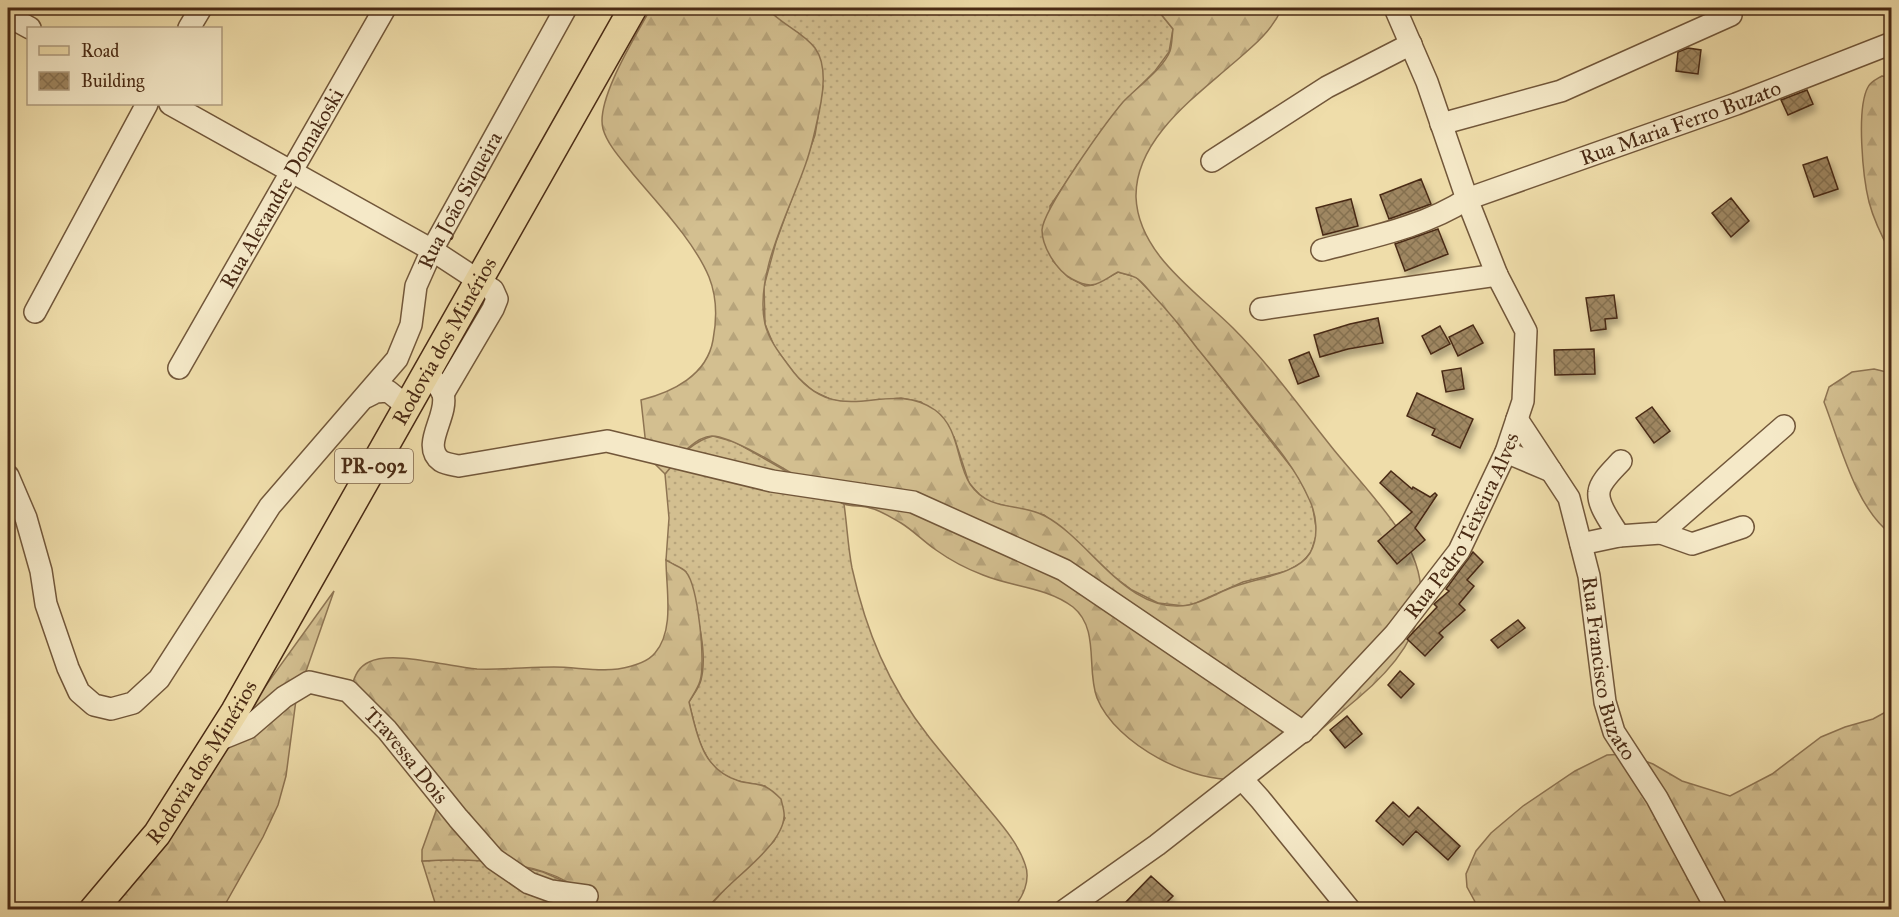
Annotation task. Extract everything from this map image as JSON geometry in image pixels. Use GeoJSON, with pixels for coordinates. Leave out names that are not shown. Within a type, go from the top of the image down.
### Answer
{"type":"FeatureCollection","features":[{"type":"Feature","properties":{"kind":"main road","name":"Rodovia dos Minérios"},"geometry":{"type":"LineString","coordinates":[[93,909],[157,834],[216,741],[633,8]]}},
{"type":"Feature","properties":{"kind":"street"},"geometry":{"type":"LineString","coordinates":[[190,27],[201,8]]}},
{"type":"Feature","properties":{"kind":"street","name":"Rua Alexandre Domakoski"},"geometry":{"type":"LineString","coordinates":[[179,368],[385,8]]}},
{"type":"Feature","properties":{"kind":"street","name":"Rua João Siqueira"},"geometry":{"type":"LineString","coordinates":[[8,476],[26,518],[41,571],[46,604],[68,668],[79,692],[94,705],[111,709],[133,703],[159,680],[270,506],[366,397],[397,358],[411,325],[416,286],[432,250],[566,8]]}},
{"type":"Feature","properties":{"kind":"street","name":"Rua Pedro Teixeira Alves"},"geometry":{"type":"LineString","coordinates":[[1065,909],[1157,845],[1303,732],[1395,634],[1459,551],[1506,452],[1523,401],[1526,331],[1497,274],[1467,199],[1411,44],[1395,8]]}},
{"type":"Feature","properties":{"kind":"street"},"geometry":{"type":"LineString","coordinates":[[1441,124],[1561,91],[1731,15]]}},
{"type":"Feature","properties":{"kind":"street"},"geometry":{"type":"LineString","coordinates":[[10,16],[28,27]]}},
{"type":"Feature","properties":{"kind":"street","name":"Rua Maria Ferro Buzato"},"geometry":{"type":"LineString","coordinates":[[1322,250],[1396,231],[1449,211],[1467,199],[1736,104],[1892,43]]}},
{"type":"Feature","properties":{"kind":"street"},"geometry":{"type":"LineString","coordinates":[[1212,160],[1327,87],[1411,44]]}},
{"type":"Feature","properties":{"kind":"street"},"geometry":{"type":"LineString","coordinates":[[35,312],[146,105]]}},
{"type":"Feature","properties":{"kind":"street"},"geometry":{"type":"LineString","coordinates":[[172,105],[432,250],[493,290],[497,299],[493,309],[443,394]]}},
{"type":"Feature","properties":{"kind":"street"},"geometry":{"type":"LineString","coordinates":[[1261,309],[1497,274]]}},
{"type":"Feature","properties":{"kind":"street"},"geometry":{"type":"LineString","coordinates":[[426,371],[443,394],[444,412],[433,440],[434,451],[442,462],[459,466],[607,441],[772,481],[913,502],[1064,570],[1303,732]]}},
{"type":"Feature","properties":{"kind":"street"},"geometry":{"type":"LineString","coordinates":[[366,397],[376,392],[388,391],[408,407]]}},
{"type":"Feature","properties":{"kind":"street","name":"Rua Francisco Buzato"},"geometry":{"type":"LineString","coordinates":[[1517,419],[1569,498],[1589,576],[1605,702],[1614,732],[1657,798],[1717,909]]}},
{"type":"Feature","properties":{"kind":"street"},"geometry":{"type":"LineString","coordinates":[[1660,533],[1784,426]]}},
{"type":"Feature","properties":{"kind":"street"},"geometry":{"type":"LineString","coordinates":[[1506,452],[1551,471]]}},
{"type":"Feature","properties":{"kind":"street"},"geometry":{"type":"LineString","coordinates":[[1619,536],[1598,494],[1601,485],[1621,461]]}},
{"type":"Feature","properties":{"kind":"street"},"geometry":{"type":"LineString","coordinates":[[1581,544],[1619,536],[1660,533],[1692,544],[1743,527]]}},
{"type":"Feature","properties":{"kind":"street","name":"Travessa Dois"},"geometry":{"type":"LineString","coordinates":[[216,741],[248,729],[284,697],[309,682],[348,691],[387,730],[494,859],[529,883],[551,891],[587,896]]}},
{"type":"Feature","properties":{"kind":"street"},"geometry":{"type":"LineString","coordinates":[[1242,779],[1350,909]]}},
{"type":"Feature","properties":{"kind":"green space"},"geometry":{"type":"Polygon","coordinates":[[[651,8],[767,8],[778,19],[810,42],[819,54],[823,67],[823,81],[815,133],[806,163],[775,242],[765,284],[763,305],[765,324],[772,341],[789,366],[807,386],[825,397],[844,401],[898,398],[916,401],[935,410],[949,426],[966,476],[978,493],[996,503],[1045,516],[1062,527],[1111,574],[1147,599],[1167,605],[1189,605],[1238,585],[1284,572],[1303,561],[1310,553],[1315,540],[1316,526],[1312,505],[1298,477],[1277,447],[1144,284],[1134,276],[1118,272],[1096,284],[1079,283],[1066,275],[1051,258],[1042,230],[1045,219],[1064,185],[1104,127],[1123,102],[1167,58],[1171,49],[1173,29],[1156,8],[1282,8],[1260,40],[1183,107],[1155,140],[1138,177],[1136,197],[1139,218],[1158,254],[1187,286],[1233,328],[1260,357],[1393,521],[1405,540],[1418,572],[1421,598],[1415,628],[1390,667],[1318,732],[1271,767],[1243,779],[1223,779],[1202,775],[1180,768],[1139,746],[1107,715],[1097,698],[1094,687],[1087,626],[1073,607],[1063,600],[1041,591],[977,573],[941,554],[906,526],[886,514],[867,507],[841,503],[766,459],[722,438],[712,436],[698,441],[665,474],[652,461],[646,446],[641,400],[676,387],[687,380],[704,363],[713,340],[715,308],[714,292],[709,277],[694,250],[675,223],[616,153],[603,129],[602,117],[611,85],[651,8]]]}},
{"type":"Feature","properties":{"kind":"green space"},"geometry":{"type":"Polygon","coordinates":[[[767,8],[1156,8],[1173,29],[1169,52],[1155,71],[1123,103],[1050,206],[1053,261],[1068,277],[1085,286],[1093,285],[1118,272],[1136,277],[1166,308],[1296,473],[1312,503],[1317,533],[1311,552],[1302,563],[1287,571],[1243,582],[1196,603],[1185,606],[1158,603],[1132,590],[1113,576],[1073,538],[1044,515],[985,501],[969,483],[954,437],[921,402],[901,398],[851,403],[832,400],[813,391],[796,376],[774,346],[765,324],[764,286],[776,242],[815,135],[823,86],[801,35],[782,23],[767,8]]]}},
{"type":"Feature","properties":{"kind":"green space"},"geometry":{"type":"Polygon","coordinates":[[[1882,76],[1891,78],[1891,253],[1873,216],[1869,202],[1861,127],[1864,97],[1869,85],[1882,76]]]}},
{"type":"Feature","properties":{"kind":"green space"},"geometry":{"type":"Polygon","coordinates":[[[1874,369],[1891,373],[1891,534],[1878,522],[1858,491],[1824,402],[1829,387],[1852,372],[1874,369]]]}},
{"type":"Feature","properties":{"kind":"green space"},"geometry":{"type":"Polygon","coordinates":[[[713,436],[735,442],[844,504],[851,560],[864,614],[890,677],[914,717],[1014,841],[1022,856],[1027,870],[1026,882],[1020,900],[1012,909],[707,909],[774,841],[785,818],[765,786],[730,778],[713,766],[699,740],[689,702],[701,680],[702,640],[686,572],[666,560],[669,518],[665,474],[692,446],[713,436]]]}},
{"type":"Feature","properties":{"kind":"green space"},"geometry":{"type":"Polygon","coordinates":[[[666,560],[686,572],[694,592],[701,642],[702,672],[699,684],[689,702],[703,750],[717,769],[727,776],[766,787],[781,799],[784,817],[781,829],[774,841],[707,909],[595,909],[582,892],[564,880],[542,871],[492,862],[422,861],[422,850],[437,808],[352,687],[359,669],[369,662],[392,658],[422,660],[477,669],[554,667],[610,670],[638,664],[655,653],[665,633],[668,609],[666,560]]]}},
{"type":"Feature","properties":{"kind":"green space"},"geometry":{"type":"Polygon","coordinates":[[[334,591],[296,700],[286,776],[278,805],[224,909],[104,910],[334,591]]]}},
{"type":"Feature","properties":{"kind":"green space"},"geometry":{"type":"Polygon","coordinates":[[[1891,709],[1891,909],[1479,909],[1467,887],[1466,874],[1476,851],[1491,833],[1523,806],[1575,771],[1607,755],[1626,754],[1653,764],[1682,781],[1730,796],[1772,774],[1821,737],[1873,719],[1891,709]]]}},
{"type":"Feature","properties":{"kind":"green space"},"geometry":{"type":"Polygon","coordinates":[[[458,859],[499,861],[543,872],[577,887],[595,909],[437,909],[422,861],[458,859]]]}},
{"type":"Feature","properties":{"kind":"building"},"geometry":{"type":"Polygon","coordinates":[[[1688,48],[1701,50],[1698,74],[1676,71],[1678,52],[1688,48]]]}},
{"type":"Feature","properties":{"kind":"building"},"geometry":{"type":"Polygon","coordinates":[[[1807,90],[1813,104],[1788,115],[1781,100],[1807,90]]]}},
{"type":"Feature","properties":{"kind":"building"},"geometry":{"type":"Polygon","coordinates":[[[1827,157],[1838,189],[1814,197],[1803,165],[1827,157]]]}},
{"type":"Feature","properties":{"kind":"building"},"geometry":{"type":"Polygon","coordinates":[[[1421,179],[1431,204],[1389,219],[1380,195],[1421,179]]]}},
{"type":"Feature","properties":{"kind":"building"},"geometry":{"type":"Polygon","coordinates":[[[1731,198],[1749,221],[1731,237],[1712,213],[1731,198]]]}},
{"type":"Feature","properties":{"kind":"building"},"geometry":{"type":"Polygon","coordinates":[[[1351,199],[1358,226],[1323,235],[1316,208],[1351,199]]]}},
{"type":"Feature","properties":{"kind":"building"},"geometry":{"type":"Polygon","coordinates":[[[1438,229],[1448,254],[1405,271],[1395,244],[1438,229]]]}},
{"type":"Feature","properties":{"kind":"building"},"geometry":{"type":"Polygon","coordinates":[[[1614,295],[1617,318],[1605,319],[1606,329],[1591,331],[1586,298],[1614,295]]]}},
{"type":"Feature","properties":{"kind":"building"},"geometry":{"type":"Polygon","coordinates":[[[1378,318],[1383,343],[1320,357],[1314,335],[1378,318]]]}},
{"type":"Feature","properties":{"kind":"building"},"geometry":{"type":"Polygon","coordinates":[[[1473,325],[1483,343],[1458,356],[1449,337],[1473,325]]]}},
{"type":"Feature","properties":{"kind":"building"},"geometry":{"type":"Polygon","coordinates":[[[1440,326],[1450,344],[1431,354],[1422,336],[1440,326]]]}},
{"type":"Feature","properties":{"kind":"building"},"geometry":{"type":"Polygon","coordinates":[[[1594,349],[1595,374],[1555,375],[1554,350],[1594,349]]]}},
{"type":"Feature","properties":{"kind":"building"},"geometry":{"type":"Polygon","coordinates":[[[1309,352],[1319,376],[1298,384],[1289,360],[1309,352]]]}},
{"type":"Feature","properties":{"kind":"building"},"geometry":{"type":"Polygon","coordinates":[[[1461,368],[1464,389],[1446,392],[1442,371],[1461,368]]]}},
{"type":"Feature","properties":{"kind":"building"},"geometry":{"type":"Polygon","coordinates":[[[1417,393],[1473,419],[1460,448],[1432,435],[1435,429],[1407,416],[1417,393]]]}},
{"type":"Feature","properties":{"kind":"building"},"geometry":{"type":"Polygon","coordinates":[[[1652,407],[1670,431],[1654,443],[1636,418],[1652,407]]]}},
{"type":"Feature","properties":{"kind":"building"},"geometry":{"type":"Polygon","coordinates":[[[1391,471],[1412,489],[1413,487],[1430,497],[1435,493],[1437,495],[1415,528],[1425,540],[1397,564],[1378,541],[1412,512],[1380,483],[1391,471]]]}},
{"type":"Feature","properties":{"kind":"building"},"geometry":{"type":"Polygon","coordinates":[[[1473,552],[1483,562],[1467,580],[1474,586],[1459,604],[1465,610],[1439,633],[1443,637],[1425,656],[1407,639],[1437,607],[1434,604],[1449,591],[1446,589],[1473,552]]]}},
{"type":"Feature","properties":{"kind":"building"},"geometry":{"type":"Polygon","coordinates":[[[1518,620],[1525,628],[1498,648],[1491,640],[1518,620]]]}},
{"type":"Feature","properties":{"kind":"building"},"geometry":{"type":"Polygon","coordinates":[[[1400,671],[1414,684],[1401,698],[1388,685],[1400,671]]]}},
{"type":"Feature","properties":{"kind":"building"},"geometry":{"type":"Polygon","coordinates":[[[1347,716],[1362,734],[1345,748],[1330,730],[1347,716]]]}},
{"type":"Feature","properties":{"kind":"building"},"geometry":{"type":"Polygon","coordinates":[[[1393,802],[1409,817],[1418,807],[1460,846],[1448,860],[1416,831],[1403,845],[1376,821],[1393,802]]]}},
{"type":"Feature","properties":{"kind":"building"},"geometry":{"type":"Polygon","coordinates":[[[1151,876],[1173,896],[1166,903],[1173,909],[1130,909],[1124,904],[1151,876]]]}}]}
